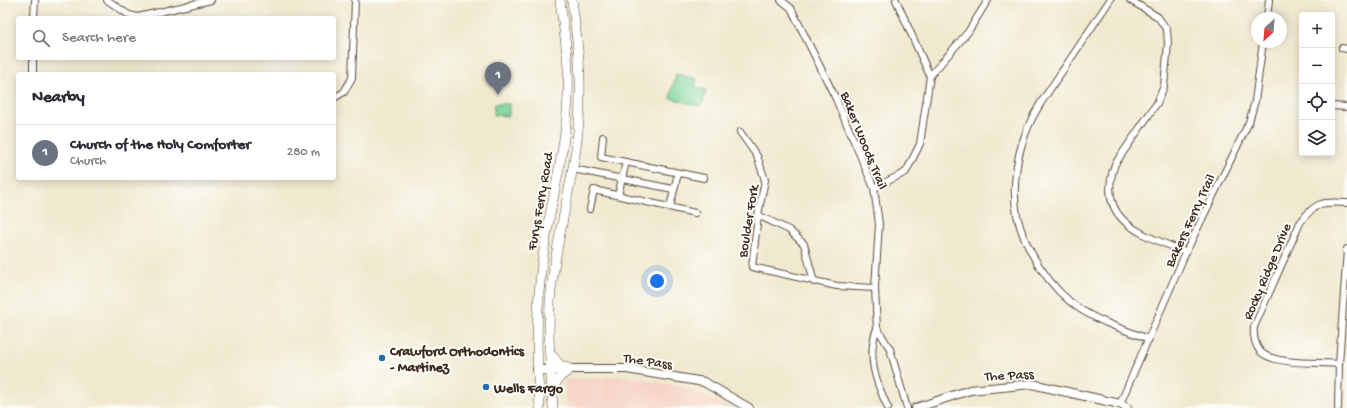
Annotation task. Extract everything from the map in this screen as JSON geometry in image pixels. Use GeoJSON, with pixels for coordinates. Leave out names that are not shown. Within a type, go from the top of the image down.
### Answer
{"type":"FeatureCollection","features":[{"type":"Feature","properties":{"kind":"main road","name":"Furys Ferry Road"},"geometry":{"type":"LineString","coordinates":[[540,408],[537,369],[541,271],[561,164],[568,101],[567,54],[560,0]]}},
{"type":"Feature","properties":{"kind":"main road","name":"Furys Ferry Road"},"geometry":{"type":"LineString","coordinates":[[552,408],[549,323],[552,276],[573,169],[580,97],[579,55],[572,0]]}},
{"type":"Feature","properties":{"kind":"main road"},"geometry":{"type":"LineString","coordinates":[[550,353],[560,365],[570,369],[560,377],[552,390]]}},
{"type":"Feature","properties":{"kind":"street"},"geometry":{"type":"LineString","coordinates":[[34,16],[35,0]]}},
{"type":"Feature","properties":{"kind":"street"},"geometry":{"type":"LineString","coordinates":[[106,0],[129,15],[134,16]]}},
{"type":"Feature","properties":{"kind":"street"},"geometry":{"type":"LineString","coordinates":[[142,16],[211,0]]}},
{"type":"Feature","properties":{"kind":"street"},"geometry":{"type":"LineString","coordinates":[[336,97],[344,92],[352,78],[355,0]]}},
{"type":"Feature","properties":{"kind":"street","name":"Baker Woods Trail"},"geometry":{"type":"LineString","coordinates":[[781,0],[791,8],[836,99],[874,188],[880,224],[875,288],[877,328],[871,346],[872,363],[879,389],[888,408]]}},
{"type":"Feature","properties":{"kind":"street"},"geometry":{"type":"LineString","coordinates":[[896,0],[930,76]]}},
{"type":"Feature","properties":{"kind":"street"},"geometry":{"type":"LineString","coordinates":[[874,188],[906,172],[913,161],[920,144],[930,76],[968,32],[988,0]]}},
{"type":"Feature","properties":{"kind":"street"},"geometry":{"type":"LineString","coordinates":[[1110,0],[1040,104],[1025,135],[1015,177],[1017,216],[1030,250],[1040,267],[1064,296],[1079,308],[1104,322],[1149,339]]}},
{"type":"Feature","properties":{"kind":"street"},"geometry":{"type":"LineString","coordinates":[[1130,0],[1158,16],[1167,30],[1168,44],[1164,86],[1157,103],[1115,164],[1111,175],[1110,188],[1115,208],[1124,223],[1141,234],[1186,252]]}},
{"type":"Feature","properties":{"kind":"street"},"geometry":{"type":"LineString","coordinates":[[1268,12],[1269,0]]}},
{"type":"Feature","properties":{"kind":"street","name":"Bakers Ferry Trail"},"geometry":{"type":"LineString","coordinates":[[1123,406],[1149,339],[1186,252],[1249,122],[1255,101],[1262,48]]}},
{"type":"Feature","properties":{"kind":"street"},"geometry":{"type":"LineString","coordinates":[[32,72],[33,60]]}},
{"type":"Feature","properties":{"kind":"street"},"geometry":{"type":"LineString","coordinates":[[1335,106],[1347,107]]}},
{"type":"Feature","properties":{"kind":"street","name":"Boulder Fork"},"geometry":{"type":"LineString","coordinates":[[740,132],[757,156],[765,180],[758,215],[752,267],[837,286],[875,288]]}},
{"type":"Feature","properties":{"kind":"street"},"geometry":{"type":"LineString","coordinates":[[603,137],[600,152],[601,157],[704,178]]}},
{"type":"Feature","properties":{"kind":"street"},"geometry":{"type":"LineString","coordinates":[[618,195],[626,162]]}},
{"type":"Feature","properties":{"kind":"street"},"geometry":{"type":"LineString","coordinates":[[573,169],[673,189]]}},
{"type":"Feature","properties":{"kind":"street"},"geometry":{"type":"LineString","coordinates":[[670,207],[673,189],[678,173]]}},
{"type":"Feature","properties":{"kind":"street"},"geometry":{"type":"LineString","coordinates":[[590,209],[594,190],[695,213]]}},
{"type":"Feature","properties":{"kind":"street","name":"Rocky Ridge Drive"},"geometry":{"type":"LineString","coordinates":[[1339,364],[1275,359],[1262,352],[1254,336],[1254,327],[1300,222],[1308,210],[1320,203],[1347,203]]}},
{"type":"Feature","properties":{"kind":"street"},"geometry":{"type":"LineString","coordinates":[[758,215],[789,230],[804,244],[814,282]]}},
{"type":"Feature","properties":{"kind":"street"},"geometry":{"type":"LineString","coordinates":[[1338,408],[1339,364],[1347,249]]}},
{"type":"Feature","properties":{"kind":"street"},"geometry":{"type":"LineString","coordinates":[[877,328],[890,348],[907,408]]}},
{"type":"Feature","properties":{"kind":"street","name":"The Pass"},"geometry":{"type":"LineString","coordinates":[[537,369],[550,371],[570,369],[627,369],[704,382],[749,408]]}},
{"type":"Feature","properties":{"kind":"street","name":"The Pass"},"geometry":{"type":"LineString","coordinates":[[916,408],[970,390],[1032,384],[1123,406]]}},
{"type":"Feature","properties":{"kind":"shaded area"},"geometry":{"type":"Polygon","coordinates":[[[623,376],[684,387],[731,408],[567,408],[564,380],[623,376]]]}},
{"type":"Feature","properties":{"kind":"green space"},"geometry":{"type":"Polygon","coordinates":[[[676,74],[697,79],[695,87],[706,90],[703,103],[699,106],[670,98],[676,74]]]}},
{"type":"Feature","properties":{"kind":"green space"},"geometry":{"type":"Polygon","coordinates":[[[494,104],[509,104],[509,116],[494,115],[494,104]]]}},
{"type":"Feature","properties":{"kind":"place","name":"Church of the Holy Comforter"},"geometry":{"type":"Point","coordinates":[498,95]}},
{"type":"Feature","properties":{"kind":"place","name":"Crawford Orthodontics - Martinez"},"geometry":{"type":"Point","coordinates":[382,358]}},
{"type":"Feature","properties":{"kind":"place","name":"Wells Fargo"},"geometry":{"type":"Point","coordinates":[486,387]}}]}
